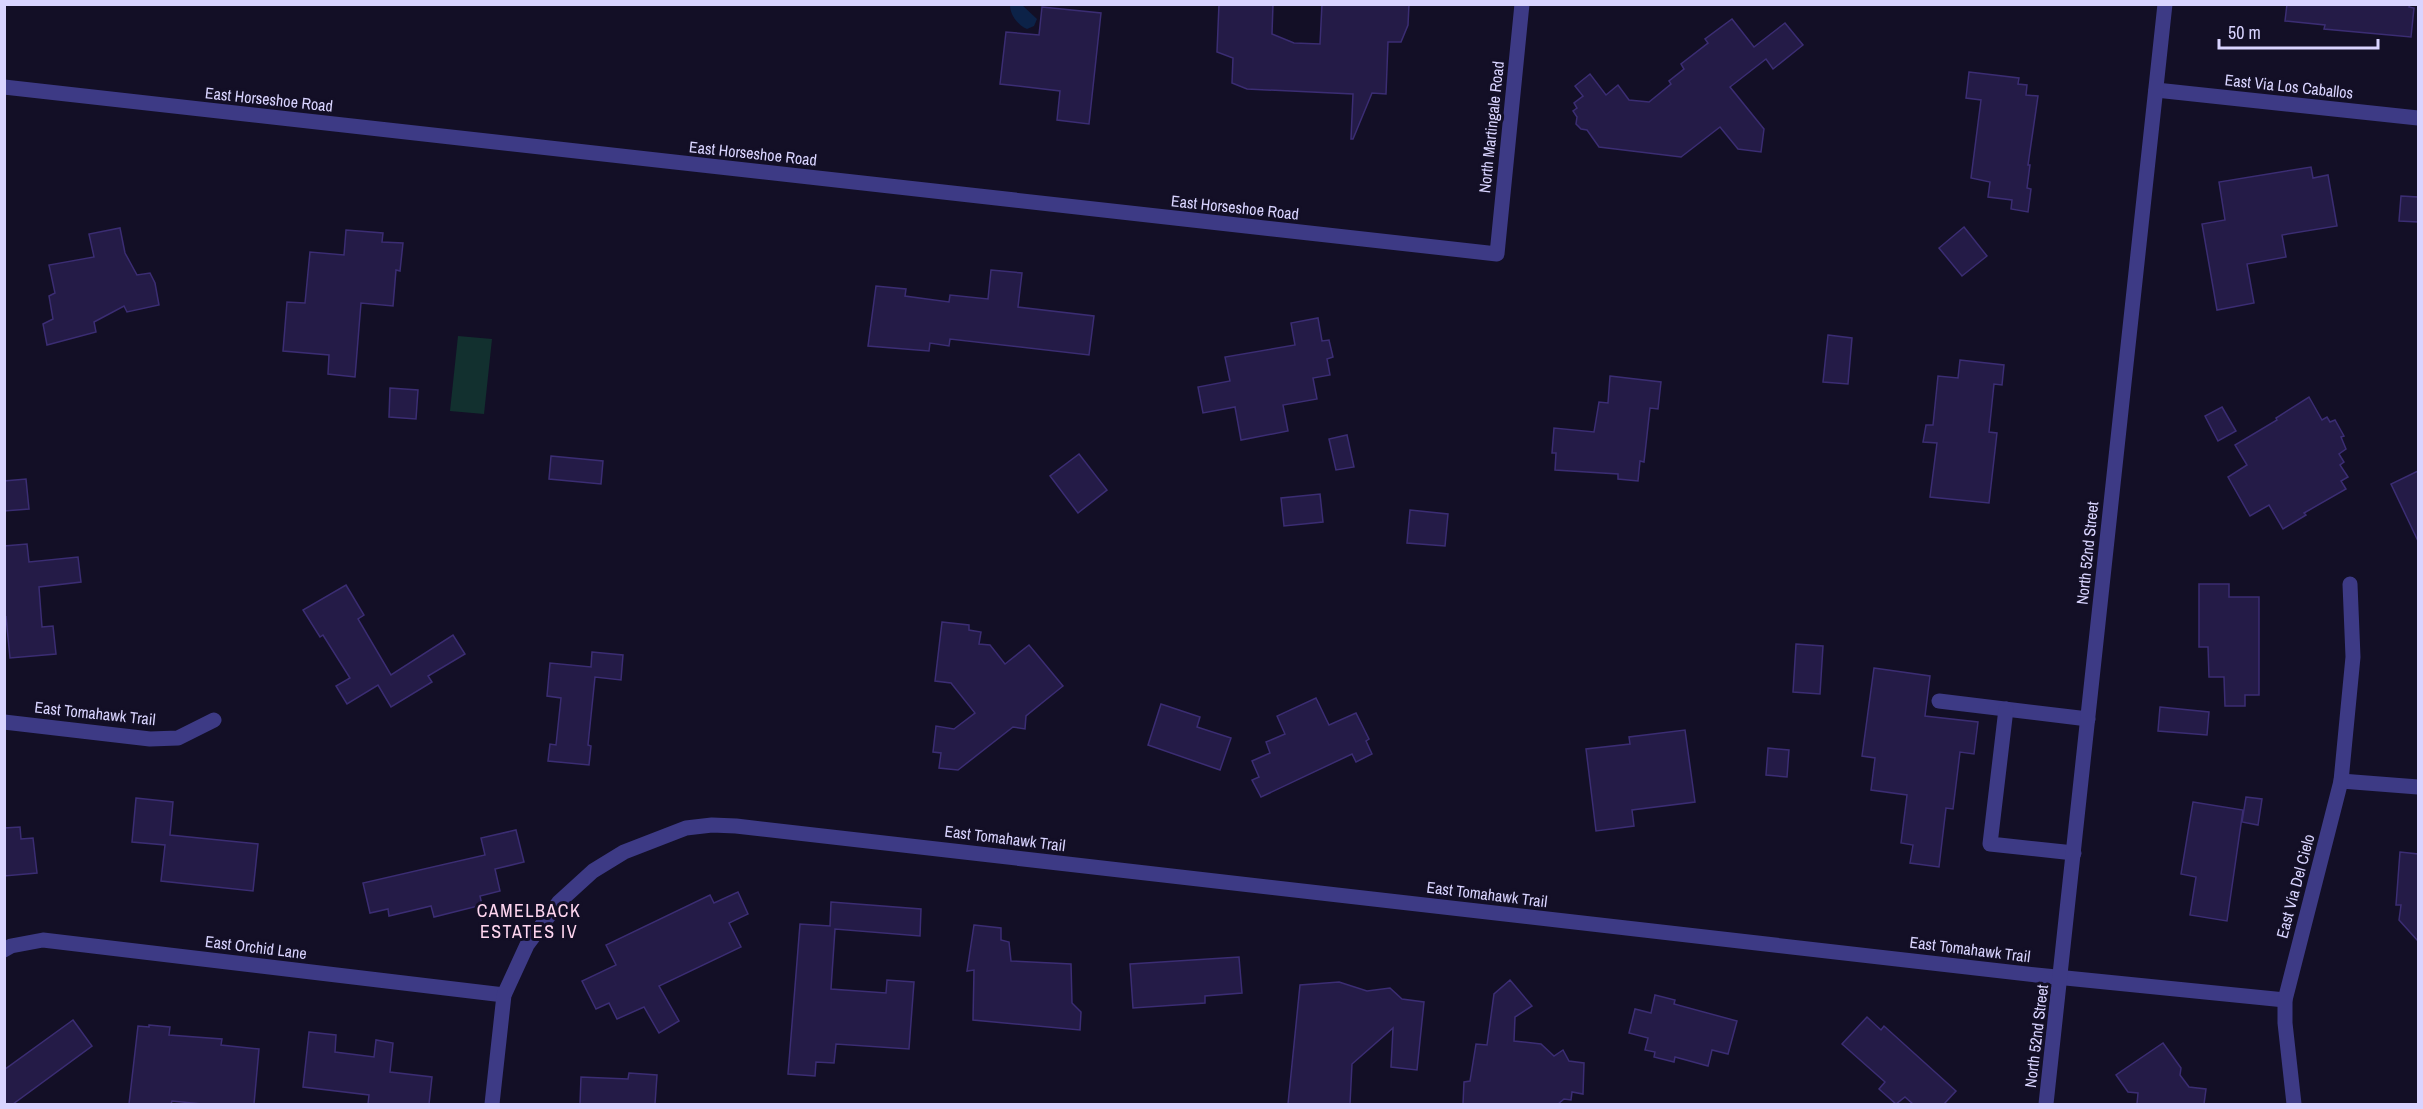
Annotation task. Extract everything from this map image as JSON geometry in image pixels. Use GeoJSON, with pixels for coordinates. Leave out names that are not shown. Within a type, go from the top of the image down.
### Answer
{"type":"FeatureCollection","features":[{"type":"Feature","properties":{"kind":"street","name":"North Martingale Road"},"geometry":{"type":"LineString","coordinates":[[1497,254],[1522,4]]}},
{"type":"Feature","properties":{"kind":"street","name":"North 52nd Street"},"geometry":{"type":"LineString","coordinates":[[2046,1104],[2165,4]]}},
{"type":"Feature","properties":{"kind":"street","name":"East Horseshoe Road"},"geometry":{"type":"LineString","coordinates":[[4,87],[1497,254]]}},
{"type":"Feature","properties":{"kind":"street","name":"East Via Los Caballos"},"geometry":{"type":"LineString","coordinates":[[2156,90],[2418,118]]}},
{"type":"Feature","properties":{"kind":"street","name":"East Via Del Cielo"},"geometry":{"type":"LineString","coordinates":[[2294,1104],[2285,1023],[2285,1000],[2309,901],[2335,812],[2341,781],[2353,657],[2350,585]]}},
{"type":"Feature","properties":{"kind":"street"},"geometry":{"type":"LineString","coordinates":[[1939,701],[2088,719]]}},
{"type":"Feature","properties":{"kind":"street"},"geometry":{"type":"LineString","coordinates":[[2006,709],[1990,844],[2074,853]]}},
{"type":"Feature","properties":{"kind":"street","name":"East Tomahawk Trail"},"geometry":{"type":"LineString","coordinates":[[4,722],[150,739],[178,738],[214,720]]}},
{"type":"Feature","properties":{"kind":"street"},"geometry":{"type":"LineString","coordinates":[[2341,781],[2418,787]]}},
{"type":"Feature","properties":{"kind":"street","name":"East Tomahawk Trail"},"geometry":{"type":"LineString","coordinates":[[492,1104],[504,995],[527,945],[559,902],[593,871],[624,852],[686,828],[712,825],[2061,978],[2285,1000]]}},
{"type":"Feature","properties":{"kind":"street","name":"East Orchid Lane"},"geometry":{"type":"LineString","coordinates":[[4,950],[11,946],[43,940],[504,995]]}},
{"type":"Feature","properties":{"kind":"green space"},"geometry":{"type":"Polygon","coordinates":[[[458,336],[492,339],[484,414],[450,411],[458,336]]]}},
{"type":"Feature","properties":{"kind":"water"},"geometry":{"type":"Polygon","coordinates":[[[1010,5],[1022,5],[1037,19],[1034,26],[1027,29],[1020,25],[1010,5]]]}},
{"type":"Feature","properties":{"kind":"building"},"geometry":{"type":"Polygon","coordinates":[[[1219,4],[1273,4],[1272,34],[1294,43],[1320,44],[1322,4],[1409,4],[1408,25],[1401,42],[1388,42],[1386,94],[1372,93],[1353,139],[1351,139],[1353,94],[1247,89],[1232,83],[1233,58],[1217,52],[1219,4]]]}},
{"type":"Feature","properties":{"kind":"building"},"geometry":{"type":"Polygon","coordinates":[[[2287,4],[2410,4],[2409,7],[2414,8],[2411,37],[2324,29],[2325,25],[2285,21],[2287,4]]]}},
{"type":"Feature","properties":{"kind":"building"},"geometry":{"type":"Polygon","coordinates":[[[1042,7],[1101,13],[1089,124],[1057,120],[1060,91],[1000,84],[1006,32],[1039,35],[1042,7]]]}},
{"type":"Feature","properties":{"kind":"building"},"geometry":{"type":"Polygon","coordinates":[[[1732,19],[1754,47],[1785,23],[1803,45],[1773,69],[1766,59],[1730,87],[1764,129],[1761,152],[1738,149],[1720,127],[1681,157],[1599,147],[1587,130],[1581,129],[1576,124],[1577,117],[1573,111],[1577,108],[1574,103],[1583,96],[1575,86],[1590,74],[1606,95],[1618,85],[1629,100],[1649,102],[1671,84],[1669,81],[1684,69],[1681,64],[1708,43],[1705,39],[1732,19]]]}},
{"type":"Feature","properties":{"kind":"building"},"geometry":{"type":"Polygon","coordinates":[[[1969,72],[2019,78],[2018,84],[2027,85],[2026,95],[2038,96],[2028,165],[2030,165],[2027,188],[2031,189],[2028,212],[2011,209],[2012,200],[1988,197],[1990,182],[1971,178],[1981,100],[1966,98],[1969,72]]]}},
{"type":"Feature","properties":{"kind":"building"},"geometry":{"type":"Polygon","coordinates":[[[2311,167],[2313,178],[2328,175],[2337,226],[2282,235],[2286,257],[2247,264],[2254,303],[2217,310],[2202,224],[2225,220],[2219,182],[2311,167]]]}},
{"type":"Feature","properties":{"kind":"building"},"geometry":{"type":"Polygon","coordinates":[[[2401,196],[2418,197],[2418,222],[2399,221],[2401,196]]]}},
{"type":"Feature","properties":{"kind":"building"},"geometry":{"type":"Polygon","coordinates":[[[1964,227],[1987,256],[1962,276],[1939,248],[1964,227]]]}},
{"type":"Feature","properties":{"kind":"building"},"geometry":{"type":"Polygon","coordinates":[[[120,228],[125,253],[137,275],[150,273],[155,283],[159,305],[127,312],[124,306],[94,322],[96,332],[47,345],[43,324],[53,319],[49,296],[55,293],[49,265],[94,257],[89,234],[120,228]]]}},
{"type":"Feature","properties":{"kind":"building"},"geometry":{"type":"Polygon","coordinates":[[[346,230],[383,233],[382,242],[403,243],[400,271],[396,270],[393,306],[361,303],[355,377],[328,374],[329,355],[283,351],[287,302],[305,303],[310,252],[344,255],[346,230]]]}},
{"type":"Feature","properties":{"kind":"building"},"geometry":{"type":"Polygon","coordinates":[[[991,270],[1022,273],[1018,307],[1094,316],[1089,355],[950,339],[949,346],[930,343],[929,351],[868,346],[876,286],[906,289],[905,296],[949,302],[950,295],[988,299],[991,270]]]}},
{"type":"Feature","properties":{"kind":"building"},"geometry":{"type":"Polygon","coordinates":[[[1318,318],[1322,341],[1329,340],[1333,357],[1327,359],[1330,375],[1313,378],[1317,399],[1283,405],[1288,431],[1241,440],[1235,407],[1203,413],[1198,387],[1230,381],[1225,357],[1295,345],[1291,323],[1318,318]]]}},
{"type":"Feature","properties":{"kind":"building"},"geometry":{"type":"Polygon","coordinates":[[[1828,335],[1852,338],[1848,384],[1823,382],[1828,335]]]}},
{"type":"Feature","properties":{"kind":"building"},"geometry":{"type":"Polygon","coordinates":[[[1960,360],[2004,365],[2002,385],[1994,384],[1989,432],[1997,433],[1989,503],[1930,497],[1937,443],[1923,442],[1926,425],[1933,425],[1938,376],[1958,378],[1960,360]]]}},
{"type":"Feature","properties":{"kind":"building"},"geometry":{"type":"Polygon","coordinates":[[[1610,376],[1661,382],[1658,409],[1650,408],[1644,462],[1640,461],[1638,481],[1618,479],[1618,474],[1555,470],[1556,453],[1552,453],[1554,428],[1594,432],[1599,402],[1608,403],[1610,376]]]}},
{"type":"Feature","properties":{"kind":"building"},"geometry":{"type":"Polygon","coordinates":[[[390,388],[418,390],[416,419],[389,417],[390,388]]]}},
{"type":"Feature","properties":{"kind":"building"},"geometry":{"type":"Polygon","coordinates":[[[2309,397],[2322,420],[2327,417],[2330,422],[2335,420],[2344,436],[2341,437],[2346,449],[2339,454],[2344,462],[2340,465],[2348,477],[2341,481],[2346,489],[2304,513],[2306,515],[2283,529],[2269,505],[2250,516],[2228,477],[2247,465],[2235,445],[2277,420],[2276,418],[2309,397]]]}},
{"type":"Feature","properties":{"kind":"building"},"geometry":{"type":"Polygon","coordinates":[[[2222,407],[2236,431],[2218,441],[2205,416],[2222,407]]]}},
{"type":"Feature","properties":{"kind":"building"},"geometry":{"type":"Polygon","coordinates":[[[1347,435],[1354,467],[1336,470],[1329,439],[1347,435]]]}},
{"type":"Feature","properties":{"kind":"building"},"geometry":{"type":"Polygon","coordinates":[[[1079,454],[1107,490],[1078,513],[1050,476],[1079,454]]]}},
{"type":"Feature","properties":{"kind":"building"},"geometry":{"type":"Polygon","coordinates":[[[551,456],[603,461],[601,484],[549,479],[551,456]]]}},
{"type":"Feature","properties":{"kind":"building"},"geometry":{"type":"Polygon","coordinates":[[[2418,471],[2418,541],[2391,484],[2418,471]]]}},
{"type":"Feature","properties":{"kind":"building"},"geometry":{"type":"Polygon","coordinates":[[[26,479],[29,509],[4,511],[4,481],[26,479]]]}},
{"type":"Feature","properties":{"kind":"building"},"geometry":{"type":"Polygon","coordinates":[[[1320,494],[1323,522],[1284,526],[1281,498],[1320,494]]]}},
{"type":"Feature","properties":{"kind":"building"},"geometry":{"type":"Polygon","coordinates":[[[1410,510],[1448,514],[1445,546],[1407,543],[1410,510]]]}},
{"type":"Feature","properties":{"kind":"building"},"geometry":{"type":"Polygon","coordinates":[[[27,544],[29,562],[78,557],[81,582],[39,587],[42,627],[53,626],[56,654],[10,658],[6,617],[4,618],[4,546],[27,544]]]}},
{"type":"Feature","properties":{"kind":"building"},"geometry":{"type":"Polygon","coordinates":[[[2199,584],[2229,584],[2229,597],[2259,597],[2259,695],[2245,695],[2245,706],[2225,706],[2224,677],[2209,677],[2208,647],[2199,647],[2199,584]]]}},
{"type":"Feature","properties":{"kind":"building"},"geometry":{"type":"Polygon","coordinates":[[[346,585],[364,615],[358,619],[391,675],[453,635],[465,654],[428,676],[432,682],[391,707],[378,685],[347,704],[336,686],[350,678],[323,635],[320,637],[303,610],[346,585]]]}},
{"type":"Feature","properties":{"kind":"building"},"geometry":{"type":"Polygon","coordinates":[[[942,622],[969,625],[969,630],[981,632],[979,644],[990,645],[1005,664],[1029,645],[1063,686],[1026,716],[1025,729],[1013,727],[958,770],[939,768],[941,753],[933,752],[936,726],[954,729],[975,713],[951,683],[935,681],[942,622]]]}},
{"type":"Feature","properties":{"kind":"building"},"geometry":{"type":"Polygon","coordinates":[[[1796,644],[1823,646],[1820,694],[1793,692],[1796,644]]]}},
{"type":"Feature","properties":{"kind":"building"},"geometry":{"type":"Polygon","coordinates":[[[592,652],[623,655],[621,680],[595,677],[588,745],[591,746],[589,765],[548,761],[550,744],[556,745],[561,698],[547,696],[550,663],[591,667],[592,652]]]}},
{"type":"Feature","properties":{"kind":"building"},"geometry":{"type":"Polygon","coordinates":[[[1874,668],[1930,676],[1925,716],[1978,722],[1974,754],[1960,752],[1953,809],[1946,808],[1939,867],[1910,863],[1913,845],[1901,843],[1907,795],[1871,790],[1875,758],[1862,756],[1874,668]]]}},
{"type":"Feature","properties":{"kind":"building"},"geometry":{"type":"Polygon","coordinates":[[[1316,698],[1329,725],[1356,713],[1369,739],[1366,741],[1372,754],[1356,762],[1352,754],[1261,797],[1252,780],[1259,777],[1252,761],[1270,753],[1266,742],[1285,734],[1277,716],[1316,698]]]}},
{"type":"Feature","properties":{"kind":"building"},"geometry":{"type":"Polygon","coordinates":[[[1161,704],[1200,717],[1197,727],[1231,738],[1220,770],[1148,745],[1161,704]]]}},
{"type":"Feature","properties":{"kind":"building"},"geometry":{"type":"Polygon","coordinates":[[[2160,707],[2209,712],[2207,735],[2158,731],[2160,707]]]}},
{"type":"Feature","properties":{"kind":"building"},"geometry":{"type":"Polygon","coordinates":[[[1685,730],[1695,802],[1632,810],[1634,826],[1596,831],[1586,749],[1630,744],[1629,737],[1685,730]]]}},
{"type":"Feature","properties":{"kind":"building"},"geometry":{"type":"Polygon","coordinates":[[[1768,748],[1789,750],[1787,777],[1766,775],[1768,748]]]}},
{"type":"Feature","properties":{"kind":"building"},"geometry":{"type":"Polygon","coordinates":[[[2246,797],[2262,799],[2258,825],[2242,822],[2246,797]]]}},
{"type":"Feature","properties":{"kind":"building"},"geometry":{"type":"Polygon","coordinates":[[[136,798],[173,802],[170,835],[258,844],[253,891],[161,881],[165,845],[132,842],[136,798]]]}},
{"type":"Feature","properties":{"kind":"building"},"geometry":{"type":"Polygon","coordinates":[[[2193,802],[2243,810],[2227,921],[2190,915],[2196,877],[2181,874],[2193,802]]]}},
{"type":"Feature","properties":{"kind":"building"},"geometry":{"type":"Polygon","coordinates":[[[20,827],[21,839],[33,838],[37,873],[4,876],[4,828],[20,827]]]}},
{"type":"Feature","properties":{"kind":"building"},"geometry":{"type":"Polygon","coordinates":[[[516,830],[524,862],[495,869],[500,891],[480,896],[482,905],[434,917],[431,906],[389,916],[388,909],[370,913],[363,883],[485,855],[481,838],[516,830]]]}},
{"type":"Feature","properties":{"kind":"building"},"geometry":{"type":"Polygon","coordinates":[[[2400,852],[2418,854],[2418,941],[2399,920],[2401,905],[2396,905],[2400,852]]]}},
{"type":"Feature","properties":{"kind":"building"},"geometry":{"type":"Polygon","coordinates":[[[738,892],[748,914],[729,923],[741,947],[659,986],[679,1021],[659,1033],[644,1007],[617,1019],[609,1003],[596,1009],[582,981],[616,965],[606,945],[710,895],[714,903],[738,892]]]}},
{"type":"Feature","properties":{"kind":"building"},"geometry":{"type":"Polygon","coordinates":[[[831,902],[921,909],[920,936],[835,929],[831,989],[886,993],[887,980],[914,982],[909,1049],[836,1044],[834,1063],[816,1062],[815,1076],[788,1074],[800,924],[830,926],[831,902]]]}},
{"type":"Feature","properties":{"kind":"building"},"geometry":{"type":"Polygon","coordinates":[[[974,925],[1001,928],[1001,940],[1009,942],[1011,961],[1071,964],[1072,1003],[1081,1012],[1080,1030],[973,1020],[974,970],[967,971],[974,925]]]}},
{"type":"Feature","properties":{"kind":"building"},"geometry":{"type":"Polygon","coordinates":[[[1239,957],[1242,993],[1205,996],[1205,1003],[1133,1008],[1130,964],[1239,957]]]}},
{"type":"Feature","properties":{"kind":"building"},"geometry":{"type":"Polygon","coordinates":[[[1510,980],[1532,1006],[1515,1017],[1514,1041],[1541,1044],[1554,1056],[1563,1050],[1569,1061],[1584,1063],[1583,1094],[1572,1092],[1571,1100],[1564,1099],[1558,1104],[1463,1104],[1464,1082],[1470,1081],[1476,1044],[1487,1045],[1494,994],[1510,980]]]}},
{"type":"Feature","properties":{"kind":"building"},"geometry":{"type":"Polygon","coordinates":[[[1339,982],[1367,991],[1390,988],[1402,999],[1424,1002],[1417,1070],[1391,1067],[1393,1028],[1352,1064],[1350,1104],[1288,1104],[1300,985],[1339,982]]]}},
{"type":"Feature","properties":{"kind":"building"},"geometry":{"type":"Polygon","coordinates":[[[1655,995],[1675,1000],[1674,1004],[1737,1021],[1728,1054],[1712,1050],[1708,1066],[1675,1057],[1674,1062],[1654,1057],[1655,1052],[1645,1050],[1648,1038],[1629,1033],[1635,1009],[1651,1013],[1655,995]]]}},
{"type":"Feature","properties":{"kind":"building"},"geometry":{"type":"Polygon","coordinates":[[[1867,1017],[1881,1030],[1884,1026],[1956,1091],[1944,1104],[1913,1104],[1905,1097],[1896,1104],[1879,1089],[1885,1082],[1842,1044],[1867,1017]]]}},
{"type":"Feature","properties":{"kind":"building"},"geometry":{"type":"Polygon","coordinates":[[[73,1020],[92,1046],[13,1104],[4,1104],[4,1070],[73,1020]]]}},
{"type":"Feature","properties":{"kind":"building"},"geometry":{"type":"Polygon","coordinates":[[[149,1025],[170,1027],[169,1035],[222,1039],[221,1045],[259,1049],[254,1104],[202,1104],[172,1101],[171,1104],[129,1104],[138,1026],[149,1027],[149,1025]]]}},
{"type":"Feature","properties":{"kind":"building"},"geometry":{"type":"Polygon","coordinates":[[[309,1032],[336,1035],[335,1052],[374,1057],[376,1040],[393,1043],[390,1072],[432,1077],[429,1104],[368,1104],[369,1095],[303,1087],[309,1032]]]}},
{"type":"Feature","properties":{"kind":"building"},"geometry":{"type":"Polygon","coordinates":[[[2163,1043],[2181,1068],[2180,1075],[2189,1087],[2206,1089],[2204,1104],[2137,1104],[2138,1093],[2128,1092],[2116,1075],[2163,1043]]]}},
{"type":"Feature","properties":{"kind":"building"},"geometry":{"type":"Polygon","coordinates":[[[629,1073],[657,1075],[655,1104],[580,1104],[581,1077],[628,1079],[629,1073]]]}},
{"type":"Feature","properties":{"kind":"district","name":"CAMELBACK ESTATES IV"},"geometry":{"type":"Point","coordinates":[529,921]}}]}
